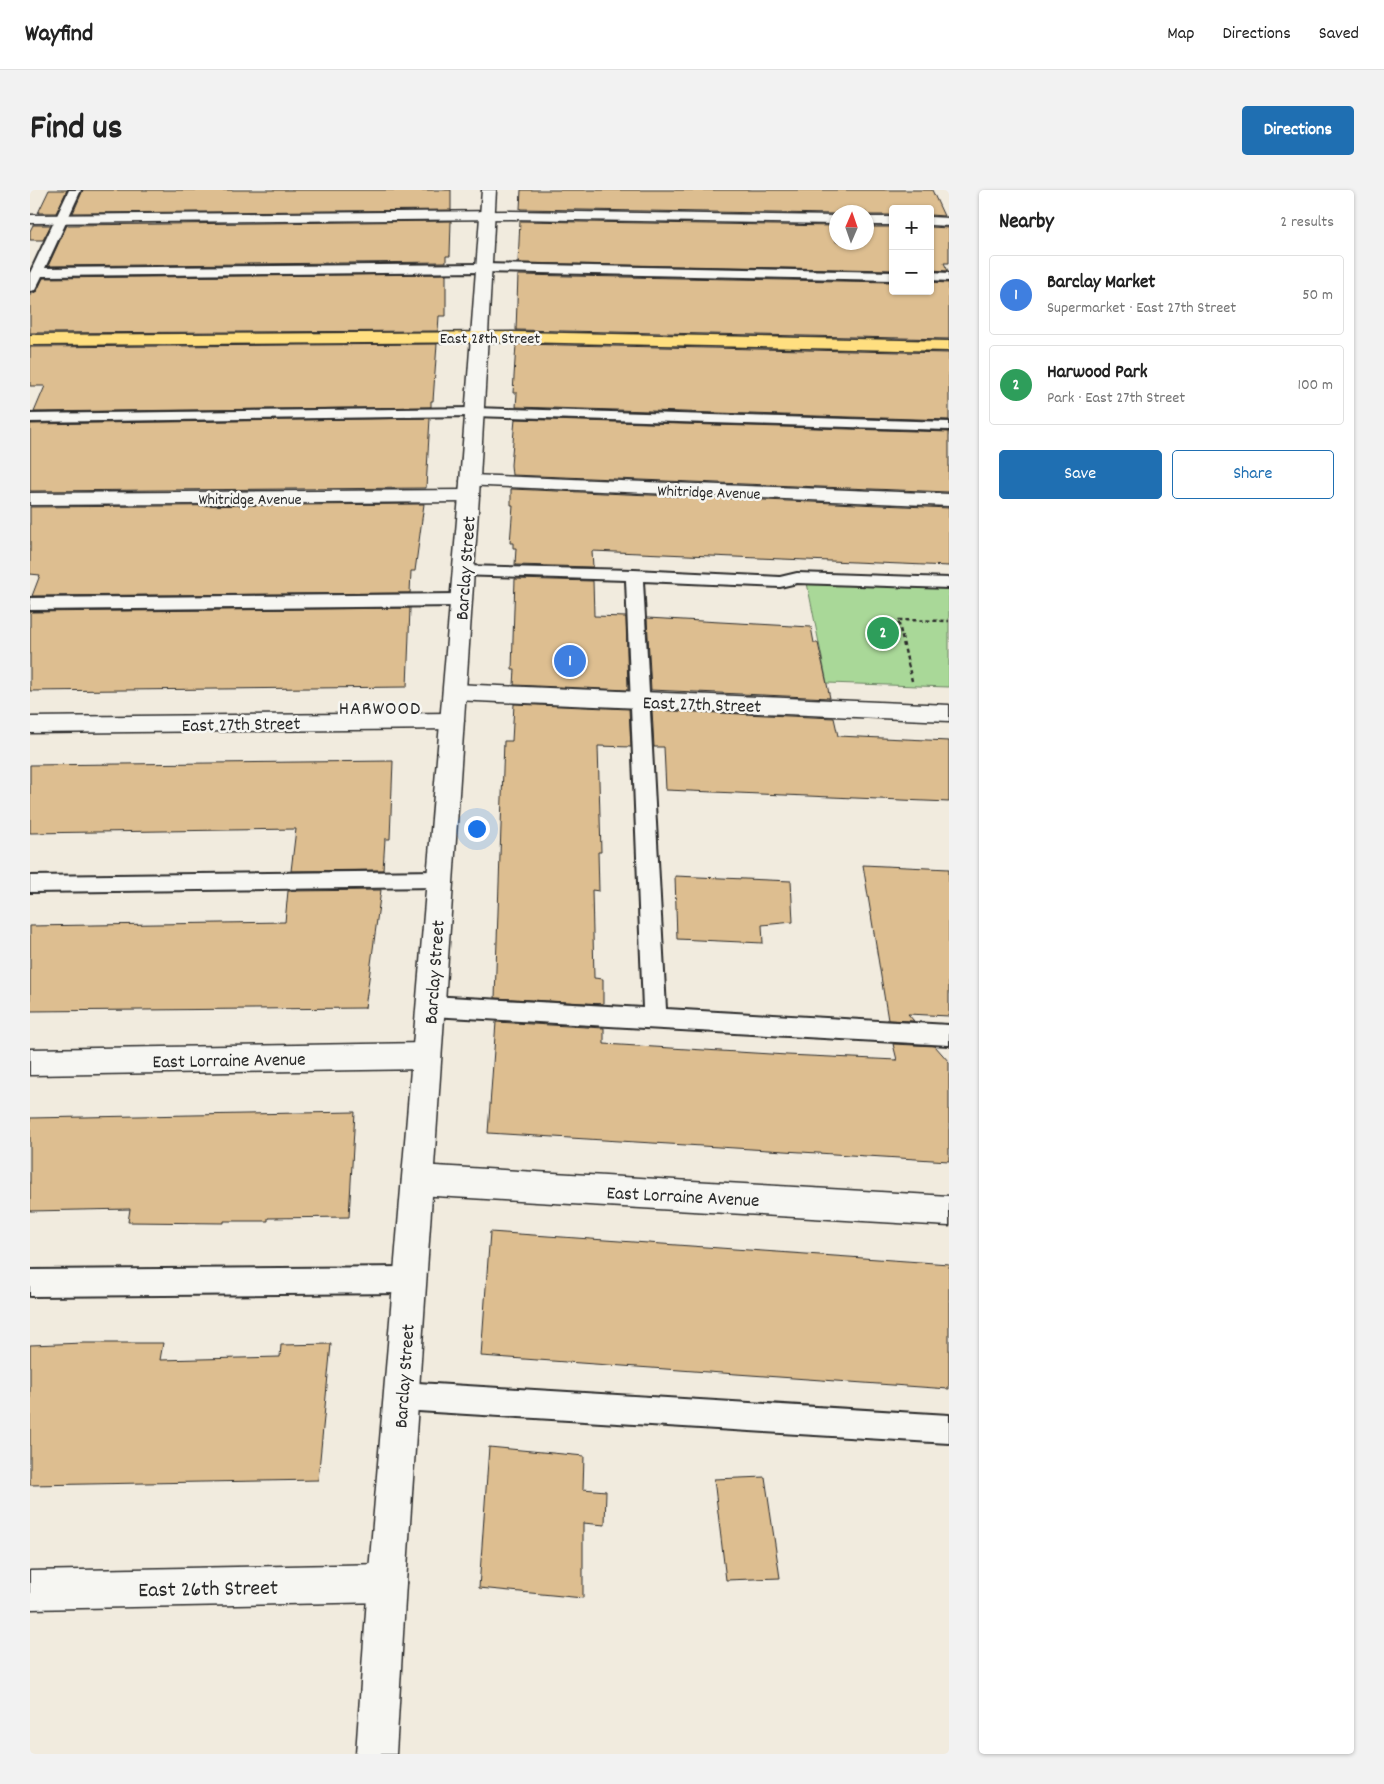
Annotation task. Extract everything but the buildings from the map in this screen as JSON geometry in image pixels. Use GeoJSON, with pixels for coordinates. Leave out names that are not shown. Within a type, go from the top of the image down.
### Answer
{"type":"FeatureCollection","features":[{"type":"Feature","properties":{"kind":"main road","name":"East 28th Street"},"geometry":{"type":"LineString","coordinates":[[30,340],[479,337],[949,346]]}},
{"type":"Feature","properties":{"kind":"street","name":"Barclay Street"},"geometry":{"type":"LineString","coordinates":[[376,1754],[387,1583],[470,489],[489,190]]}},
{"type":"Feature","properties":{"kind":"street"},"geometry":{"type":"LineString","coordinates":[[30,219],[488,216],[829,220]]}},
{"type":"Feature","properties":{"kind":"street"},"geometry":{"type":"LineString","coordinates":[[874,221],[889,221]]}},
{"type":"Feature","properties":{"kind":"street"},"geometry":{"type":"LineString","coordinates":[[934,222],[949,222]]}},
{"type":"Feature","properties":{"kind":"street","name":"Whitridge Avenue"},"geometry":{"type":"LineString","coordinates":[[30,499],[470,489],[949,500]]}},
{"type":"Feature","properties":{"kind":"street","name":"East 27th Street"},"geometry":{"type":"LineString","coordinates":[[454,692],[949,713]]}},
{"type":"Feature","properties":{"kind":"street","name":"East 27th Street"},"geometry":{"type":"LineString","coordinates":[[30,725],[452,721]]}},
{"type":"Feature","properties":{"kind":"street","name":"East Lorraine Avenue"},"geometry":{"type":"LineString","coordinates":[[30,1062],[427,1056]]}},
{"type":"Feature","properties":{"kind":"street","name":"East Lorraine Avenue"},"geometry":{"type":"LineString","coordinates":[[418,1180],[949,1211]]}},
{"type":"Feature","properties":{"kind":"street","name":"East 26th Street"},"geometry":{"type":"LineString","coordinates":[[30,1590],[387,1583]]}},
{"type":"Feature","properties":{"kind":"lane"},"geometry":{"type":"LineString","coordinates":[[30,287],[63,218],[74,190]]}},
{"type":"Feature","properties":{"kind":"lane"},"geometry":{"type":"LineString","coordinates":[[37,272],[484,268],[889,276]]}},
{"type":"Feature","properties":{"kind":"lane"},"geometry":{"type":"LineString","coordinates":[[934,276],[949,276]]}},
{"type":"Feature","properties":{"kind":"lane"},"geometry":{"type":"LineString","coordinates":[[30,418],[474,412],[949,426]]}},
{"type":"Feature","properties":{"kind":"lane"},"geometry":{"type":"LineString","coordinates":[[463,571],[634,575],[780,582],[797,578],[949,583]]}},
{"type":"Feature","properties":{"kind":"lane"},"geometry":{"type":"LineString","coordinates":[[634,575],[655,1018]]}},
{"type":"Feature","properties":{"kind":"lane"},"geometry":{"type":"LineString","coordinates":[[30,604],[461,600]]}},
{"type":"Feature","properties":{"kind":"lane"},"geometry":{"type":"LineString","coordinates":[[30,884],[440,879]]}},
{"type":"Feature","properties":{"kind":"lane"},"geometry":{"type":"LineString","coordinates":[[431,1006],[949,1035]]}},
{"type":"Feature","properties":{"kind":"lane"},"geometry":{"type":"LineString","coordinates":[[30,1283],[410,1280]]}},
{"type":"Feature","properties":{"kind":"lane"},"geometry":{"type":"LineString","coordinates":[[401,1396],[949,1429]]}},
{"type":"Feature","properties":{"kind":"path"},"geometry":{"type":"LineString","coordinates":[[912,682],[898,620],[949,621]]}},
{"type":"Feature","properties":{"kind":"green space"},"geometry":{"type":"Polygon","coordinates":[[[806,578],[949,583],[949,687],[827,683],[806,578]]]}},
{"type":"Feature","properties":{"kind":"place","name":"Harwood Park"},"geometry":{"type":"Point","coordinates":[883,633]}},
{"type":"Feature","properties":{"kind":"place","name":"Barclay Market"},"geometry":{"type":"Point","coordinates":[570,661]}},
{"type":"Feature","properties":{"kind":"district","name":"HARWOOD"},"geometry":{"type":"Point","coordinates":[380,707]}}]}
